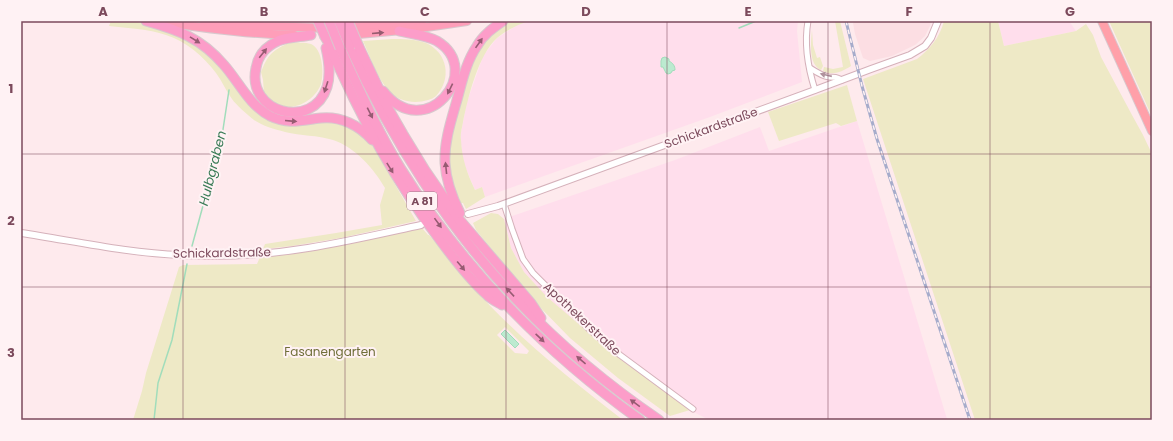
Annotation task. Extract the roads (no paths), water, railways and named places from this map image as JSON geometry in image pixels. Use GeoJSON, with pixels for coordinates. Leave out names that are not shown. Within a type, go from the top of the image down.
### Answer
{"type":"FeatureCollection","features":[{"type":"Feature","properties":{"kind":"highway"},"geometry":{"type":"LineString","coordinates":[[146,21],[181,32],[206,47],[225,66],[246,96],[259,109],[270,116],[281,120],[294,122],[321,118],[338,119],[358,127],[377,145]]}},
{"type":"Feature","properties":{"kind":"highway"},"geometry":{"type":"LineString","coordinates":[[158,21],[232,31],[311,35],[398,31],[467,21]]}},
{"type":"Feature","properties":{"kind":"highway"},"geometry":{"type":"LineString","coordinates":[[204,21],[254,26],[314,28],[359,27],[422,21]]}},
{"type":"Feature","properties":{"kind":"highway"},"geometry":{"type":"LineString","coordinates":[[318,21],[377,145],[412,202],[453,257],[488,296],[512,311]]}},
{"type":"Feature","properties":{"kind":"highway","name":"A 81"},"geometry":{"type":"LineString","coordinates":[[329,21],[332,48],[408,180],[453,243],[477,273],[512,311],[545,343],[608,397],[640,420]]}},
{"type":"Feature","properties":{"kind":"highway","name":"A 81"},"geometry":{"type":"LineString","coordinates":[[339,21],[354,47],[373,94],[396,137],[454,226],[506,288],[547,330],[627,397],[659,420]]}},
{"type":"Feature","properties":{"kind":"highway"},"geometry":{"type":"LineString","coordinates":[[348,21],[354,47],[388,97],[406,109],[416,110],[430,108],[441,102],[449,93],[454,81],[453,60],[447,50],[439,42],[430,38],[398,31]]}},
{"type":"Feature","properties":{"kind":"highway"},"geometry":{"type":"LineString","coordinates":[[469,230],[456,206],[449,187],[445,163],[446,143],[463,78],[471,56],[487,33],[503,21]]}},
{"type":"Feature","properties":{"kind":"highway"},"geometry":{"type":"LineString","coordinates":[[311,35],[282,40],[268,47],[262,53],[256,66],[255,81],[259,92],[267,103],[279,110],[292,113],[305,110],[315,104],[324,95],[328,82],[332,48]]}},
{"type":"Feature","properties":{"kind":"highway"},"geometry":{"type":"LineString","coordinates":[[372,75],[392,116],[417,158],[450,206],[531,303],[547,330]]}},
{"type":"Feature","properties":{"kind":"main road"},"geometry":{"type":"LineString","coordinates":[[1102,21],[1152,131]]}},
{"type":"Feature","properties":{"kind":"street"},"geometry":{"type":"LineString","coordinates":[[808,21],[806,51],[815,90]]}},
{"type":"Feature","properties":{"kind":"street","name":"Schickardstraße"},"geometry":{"type":"LineString","coordinates":[[468,214],[491,209],[910,55],[919,51],[931,38],[938,21]]}},
{"type":"Feature","properties":{"kind":"street"},"geometry":{"type":"LineString","coordinates":[[810,68],[828,77],[836,76],[842,80]]}},
{"type":"Feature","properties":{"kind":"street","name":"Apothekerstraße"},"geometry":{"type":"LineString","coordinates":[[504,204],[523,259],[533,273],[589,328],[620,355],[693,409]]}},
{"type":"Feature","properties":{"kind":"street","name":"Schickardstraße"},"geometry":{"type":"LineString","coordinates":[[21,233],[152,253],[229,256],[307,249],[421,225]]}},
{"type":"Feature","properties":{"kind":"waterway"},"geometry":{"type":"LineString","coordinates":[[739,28],[756,21]]}},
{"type":"Feature","properties":{"kind":"waterway","name":"Hulbgraben"},"geometry":{"type":"LineString","coordinates":[[192,246],[222,136],[229,90]]}},
{"type":"Feature","properties":{"kind":"waterway","name":"Hulbgraben"},"geometry":{"type":"LineString","coordinates":[[154,420],[158,383],[172,340],[187,264]]}},
{"type":"Feature","properties":{"kind":"railway"},"geometry":{"type":"LineString","coordinates":[[846,21],[877,139],[970,420]]}},
{"type":"Feature","properties":{"kind":"park label","name":"Fasanengarten"},"geometry":{"type":"Point","coordinates":[330,352]}}]}
